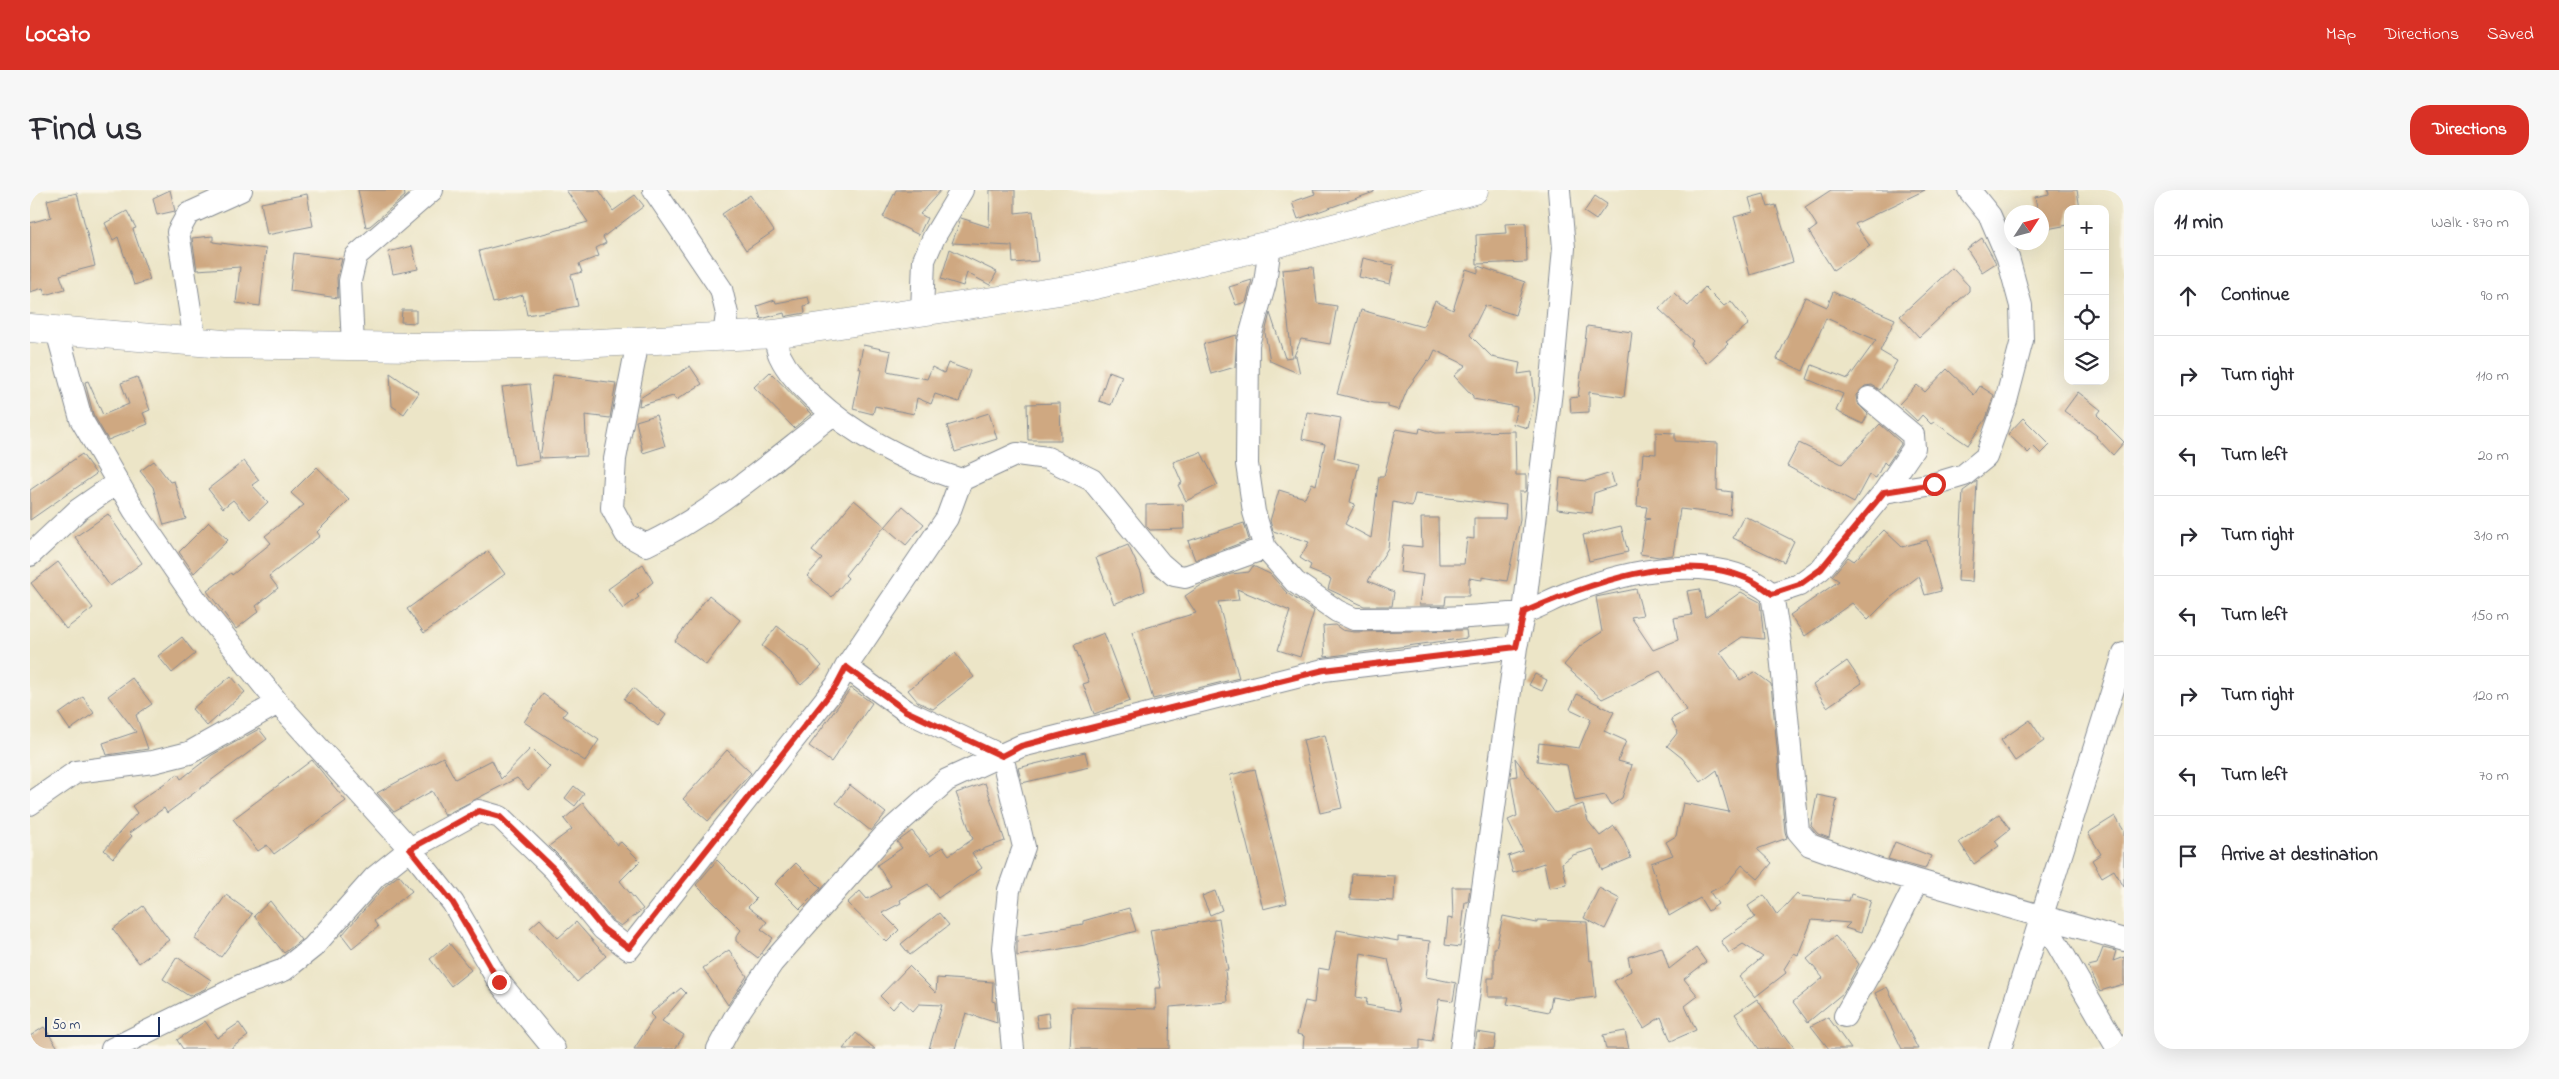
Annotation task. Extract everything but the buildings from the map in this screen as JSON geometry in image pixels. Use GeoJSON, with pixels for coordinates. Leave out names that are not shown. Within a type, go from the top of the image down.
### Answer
{"type":"FeatureCollection","features":[{"type":"Feature","properties":{"kind":"main road"},"geometry":{"type":"LineString","coordinates":[[30,328],[224,344],[352,346],[454,346],[774,334],[1086,287],[1270,245],[1474,190]]}},
{"type":"Feature","properties":{"kind":"street"},"geometry":{"type":"LineString","coordinates":[[195,342],[178,232],[188,214],[240,190]]}},
{"type":"Feature","properties":{"kind":"street"},"geometry":{"type":"LineString","coordinates":[[352,346],[350,281],[356,256],[432,190]]}},
{"type":"Feature","properties":{"kind":"street"},"geometry":{"type":"LineString","coordinates":[[654,190],[721,289],[727,314],[724,336]]}},
{"type":"Feature","properties":{"kind":"street"},"geometry":{"type":"LineString","coordinates":[[922,312],[924,260],[934,237],[962,190]]}},
{"type":"Feature","properties":{"kind":"street"},"geometry":{"type":"LineString","coordinates":[[1461,1049],[1516,647],[1524,612],[1550,391],[1564,248],[1559,190]]}},
{"type":"Feature","properties":{"kind":"street"},"geometry":{"type":"LineString","coordinates":[[1884,492],[1934,484],[1964,476],[1986,457],[2006,401],[2022,340],[2021,306],[2008,258],[1990,216],[1969,190]]}},
{"type":"Feature","properties":{"kind":"street"},"geometry":{"type":"LineString","coordinates":[[1270,245],[1265,283],[1248,344],[1247,464],[1254,512],[1265,548],[1295,582],[1336,611],[1354,619],[1466,618],[1524,612],[1565,594],[1616,577],[1669,567],[1722,571],[1759,583],[1772,594],[1780,644],[1798,831],[1810,845],[1877,870],[2124,940]]}},
{"type":"Feature","properties":{"kind":"street"},"geometry":{"type":"LineString","coordinates":[[57,330],[81,419],[134,510],[200,606],[278,703],[410,849],[453,903],[499,982],[554,1049]]}},
{"type":"Feature","properties":{"kind":"street"},"geometry":{"type":"LineString","coordinates":[[774,334],[779,356],[794,379],[832,415],[868,440],[930,470],[961,480],[1017,454],[1047,458],[1092,480],[1160,563],[1174,575],[1185,577],[1265,548]]}},
{"type":"Feature","properties":{"kind":"street"},"geometry":{"type":"LineString","coordinates":[[638,340],[615,459],[612,508],[626,534],[646,545],[670,534],[700,515],[832,415]]}},
{"type":"Feature","properties":{"kind":"street"},"geometry":{"type":"LineString","coordinates":[[1772,594],[1799,585],[1821,569],[1884,492],[1914,448],[1913,435],[1870,398]]}},
{"type":"Feature","properties":{"kind":"street"},"geometry":{"type":"LineString","coordinates":[[112,1049],[242,985],[284,970],[313,947],[375,877],[410,849],[479,811],[500,817],[554,869],[603,929],[629,948],[824,702],[947,518],[961,480]]}},
{"type":"Feature","properties":{"kind":"street"},"geometry":{"type":"LineString","coordinates":[[30,556],[78,510],[118,482]]}},
{"type":"Feature","properties":{"kind":"street"},"geometry":{"type":"LineString","coordinates":[[718,1049],[734,1019],[772,963],[884,836],[947,780],[1021,746],[1324,670],[1516,647]]}},
{"type":"Feature","properties":{"kind":"street"},"geometry":{"type":"LineString","coordinates":[[2000,1049],[2124,654]]}},
{"type":"Feature","properties":{"kind":"street"},"geometry":{"type":"LineString","coordinates":[[846,667],[906,711],[1002,756]]}},
{"type":"Feature","properties":{"kind":"street"},"geometry":{"type":"LineString","coordinates":[[30,804],[76,772],[153,762],[189,753],[278,703]]}},
{"type":"Feature","properties":{"kind":"street"},"geometry":{"type":"LineString","coordinates":[[1002,756],[1024,847],[1009,890],[1003,948],[1014,1049]]}},
{"type":"Feature","properties":{"kind":"street"},"geometry":{"type":"LineString","coordinates":[[1845,1016],[1887,942],[1917,881]]}},
{"type":"Feature","properties":{"kind":"street"},"geometry":{"type":"LineString","coordinates":[[2041,916],[2118,1049]]}},
{"type":"Feature","properties":{"kind":"route"},"geometry":{"type":"LineString","coordinates":[[499,982],[453,903],[410,849],[479,811],[500,817],[554,869],[603,929],[629,948],[644,932],[836,686],[846,667],[906,711],[967,742],[1002,756],[1021,746],[1324,670],[1516,647],[1524,612],[1565,594],[1616,577],[1669,567],[1722,571],[1759,583],[1772,594],[1799,585],[1821,569],[1884,492],[1934,484]]}}]}
